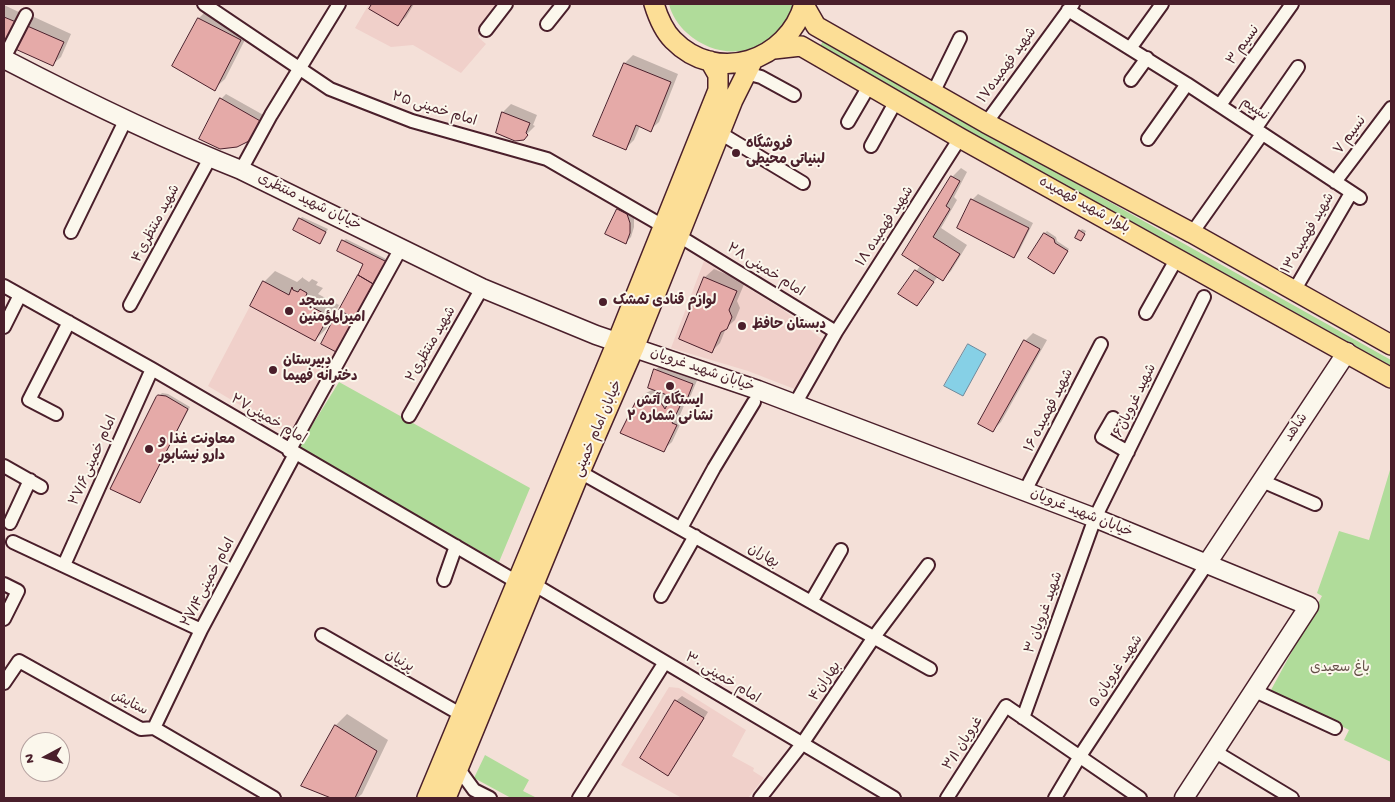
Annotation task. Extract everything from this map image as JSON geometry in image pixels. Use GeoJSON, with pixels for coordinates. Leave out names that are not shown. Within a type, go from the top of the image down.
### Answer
{"type":"FeatureCollection","features":[{"type":"Feature","properties":{"kind":"main road"},"geometry":{"type":"LineString","coordinates":[[654,4],[661,23],[673,40],[690,54],[710,62],[750,66],[774,49],[792,30],[804,4]]}},
{"type":"Feature","properties":{"kind":"main road","name":"بلوار شهید فهمیده"},"geometry":{"type":"LineString","coordinates":[[804,4],[816,26],[933,93],[1192,233],[1391,346]]}},
{"type":"Feature","properties":{"kind":"main road","name":"بلوار شهید فهمیده"},"geometry":{"type":"LineString","coordinates":[[774,49],[801,46],[960,138],[1391,378]]}},
{"type":"Feature","properties":{"kind":"main road","name":"خیابان امام خمینی"},"geometry":{"type":"LineString","coordinates":[[447,795],[526,584],[626,345],[671,231],[718,90],[718,75],[710,62]]}},
{"type":"Feature","properties":{"kind":"main road","name":"خیابان امام خمینی"},"geometry":{"type":"LineString","coordinates":[[671,231],[720,133],[733,100],[750,66]]}},
{"type":"Feature","properties":{"kind":"main road","name":"خیابان امام خمینی"},"geometry":{"type":"LineString","coordinates":[[427,798],[462,715],[580,472],[626,345]]}},
{"type":"Feature","properties":{"kind":"street","name":"امام خمینی ۲۵"},"geometry":{"type":"LineString","coordinates":[[204,4],[330,89],[412,121],[547,159],[671,231]]}},
{"type":"Feature","properties":{"kind":"street"},"geometry":{"type":"LineString","coordinates":[[240,170],[338,4]]}},
{"type":"Feature","properties":{"kind":"street"},"geometry":{"type":"LineString","coordinates":[[486,30],[506,4]]}},
{"type":"Feature","properties":{"kind":"street"},"geometry":{"type":"LineString","coordinates":[[547,24],[563,4]]}},
{"type":"Feature","properties":{"kind":"street"},"geometry":{"type":"LineString","coordinates":[[1131,47],[1162,4]]}},
{"type":"Feature","properties":{"kind":"street","name":"نسیم ۳"},"geometry":{"type":"LineString","coordinates":[[1220,105],[1292,4]]}},
{"type":"Feature","properties":{"kind":"street","name":"نسیم"},"geometry":{"type":"LineString","coordinates":[[1070,7],[1355,195]]}},
{"type":"Feature","properties":{"kind":"street","name":"شهید فهمیده۱۷"},"geometry":{"type":"LineString","coordinates":[[986,122],[1070,7]]}},
{"type":"Feature","properties":{"kind":"street"},"geometry":{"type":"LineString","coordinates":[[4,58],[26,15]]}},
{"type":"Feature","properties":{"kind":"street"},"geometry":{"type":"LineString","coordinates":[[933,93],[960,38]]}},
{"type":"Feature","properties":{"kind":"street","name":"خیابان شهید منتظری"},"geometry":{"type":"LineString","coordinates":[[4,58],[50,83],[210,158],[240,170],[482,288],[626,345]]}},
{"type":"Feature","properties":{"kind":"street"},"geometry":{"type":"LineString","coordinates":[[1131,80],[1147,58]]}},
{"type":"Feature","properties":{"kind":"street"},"geometry":{"type":"LineString","coordinates":[[750,66],[761,77],[794,95]]}},
{"type":"Feature","properties":{"kind":"street"},"geometry":{"type":"LineString","coordinates":[[1192,233],[1230,179],[1298,67]]}},
{"type":"Feature","properties":{"kind":"street"},"geometry":{"type":"LineString","coordinates":[[1148,139],[1187,84]]}},
{"type":"Feature","properties":{"kind":"street"},"geometry":{"type":"LineString","coordinates":[[848,122],[869,86]]}},
{"type":"Feature","properties":{"kind":"street"},"geometry":{"type":"LineString","coordinates":[[871,146],[896,100]]}},
{"type":"Feature","properties":{"kind":"street","name":"نسیم ۷"},"geometry":{"type":"LineString","coordinates":[[1335,182],[1391,108]]}},
{"type":"Feature","properties":{"kind":"street"},"geometry":{"type":"LineString","coordinates":[[71,232],[126,119]]}},
{"type":"Feature","properties":{"kind":"street"},"geometry":{"type":"LineString","coordinates":[[720,133],[803,183]]}},
{"type":"Feature","properties":{"kind":"street","name":"شهید فهمیده ۱۸"},"geometry":{"type":"LineString","coordinates":[[795,404],[836,332],[960,138]]}},
{"type":"Feature","properties":{"kind":"street","name":"شهید منتظری۴"},"geometry":{"type":"LineString","coordinates":[[130,305],[210,158]]}},
{"type":"Feature","properties":{"kind":"street","name":"شهید فهمیده۱۳"},"geometry":{"type":"LineString","coordinates":[[1294,291],[1355,195]]}},
{"type":"Feature","properties":{"kind":"street","name":"امام خمینی ۲۸"},"geometry":{"type":"LineString","coordinates":[[671,231],[836,332]]}},
{"type":"Feature","properties":{"kind":"street","name":"امام خمینی۲۷/۴"},"geometry":{"type":"LineString","coordinates":[[154,728],[201,630],[292,452],[401,248]]}},
{"type":"Feature","properties":{"kind":"street"},"geometry":{"type":"LineString","coordinates":[[1146,313],[1177,258]]}},
{"type":"Feature","properties":{"kind":"street","name":"امام خمینی۲۷"},"geometry":{"type":"LineString","coordinates":[[4,286],[152,369],[456,546],[526,584]]}},
{"type":"Feature","properties":{"kind":"street","name":"شهید منتظری۲"},"geometry":{"type":"LineString","coordinates":[[409,416],[482,288]]}},
{"type":"Feature","properties":{"kind":"street"},"geometry":{"type":"LineString","coordinates":[[4,327],[20,295]]}},
{"type":"Feature","properties":{"kind":"street","name":"شهید غرویان۶"},"geometry":{"type":"LineString","coordinates":[[1095,518],[1204,297]]}},
{"type":"Feature","properties":{"kind":"street"},"geometry":{"type":"LineString","coordinates":[[56,414],[30,400],[69,322]]}},
{"type":"Feature","properties":{"kind":"street","name":"شهید فهمیده ۱۶"},"geometry":{"type":"LineString","coordinates":[[1025,492],[1101,344]]}},
{"type":"Feature","properties":{"kind":"street","name":"خیابان شهید غرویان"},"geometry":{"type":"LineString","coordinates":[[626,345],[651,352],[795,404],[1095,518],[1309,606],[1184,798]]}},
{"type":"Feature","properties":{"kind":"street","name":"شاهد"},"geometry":{"type":"LineString","coordinates":[[1206,565],[1347,352]]}},
{"type":"Feature","properties":{"kind":"street","name":"امام خمینی۲۷/۶"},"geometry":{"type":"LineString","coordinates":[[64,565],[152,369]]}},
{"type":"Feature","properties":{"kind":"street"},"geometry":{"type":"LineString","coordinates":[[680,528],[754,402]]}},
{"type":"Feature","properties":{"kind":"street"},"geometry":{"type":"LineString","coordinates":[[1113,418],[1102,437],[1128,452]]}},
{"type":"Feature","properties":{"kind":"street"},"geometry":{"type":"LineString","coordinates":[[4,466],[42,487]]}},
{"type":"Feature","properties":{"kind":"street","name":"بهاران"},"geometry":{"type":"LineString","coordinates":[[580,472],[930,669]]}},
{"type":"Feature","properties":{"kind":"street"},"geometry":{"type":"LineString","coordinates":[[10,523],[30,480]]}},
{"type":"Feature","properties":{"kind":"street"},"geometry":{"type":"LineString","coordinates":[[1262,481],[1316,504]]}},
{"type":"Feature","properties":{"kind":"street","name":"شهید غرویان ۳"},"geometry":{"type":"LineString","coordinates":[[1023,718],[1095,518]]}},
{"type":"Feature","properties":{"kind":"street"},"geometry":{"type":"LineString","coordinates":[[661,596],[695,536]]}},
{"type":"Feature","properties":{"kind":"street"},"geometry":{"type":"LineString","coordinates":[[13,542],[201,630]]}},
{"type":"Feature","properties":{"kind":"street"},"geometry":{"type":"LineString","coordinates":[[444,580],[456,546]]}},
{"type":"Feature","properties":{"kind":"street"},"geometry":{"type":"LineString","coordinates":[[811,602],[840,550]]}},
{"type":"Feature","properties":{"kind":"street","name":"بهاران۴"},"geometry":{"type":"LineString","coordinates":[[760,798],[802,744],[874,637],[928,565]]}},
{"type":"Feature","properties":{"kind":"street","name":"شهید غرویان ۵"},"geometry":{"type":"LineString","coordinates":[[1055,798],[1080,756],[1206,565]]}},
{"type":"Feature","properties":{"kind":"street"},"geometry":{"type":"LineString","coordinates":[[4,584],[18,591],[4,619]]}},
{"type":"Feature","properties":{"kind":"street","name":"امام خمینی ۳۰"},"geometry":{"type":"LineString","coordinates":[[526,584],[665,662],[894,798]]}},
{"type":"Feature","properties":{"kind":"street","name":"پرنیان"},"geometry":{"type":"LineString","coordinates":[[322,635],[462,715]]}},
{"type":"Feature","properties":{"kind":"street","name":"ستایش"},"geometry":{"type":"LineString","coordinates":[[4,683],[19,661],[141,729],[154,728],[274,798]]}},
{"type":"Feature","properties":{"kind":"street"},"geometry":{"type":"LineString","coordinates":[[579,798],[665,662]]}},
{"type":"Feature","properties":{"kind":"street"},"geometry":{"type":"LineString","coordinates":[[1254,690],[1335,728]]}},
{"type":"Feature","properties":{"kind":"street","name":"غرویان ۳/۱"},"geometry":{"type":"LineString","coordinates":[[947,798],[1006,706],[1023,718]]}},
{"type":"Feature","properties":{"kind":"street"},"geometry":{"type":"LineString","coordinates":[[1023,718],[1140,798]]}},
{"type":"Feature","properties":{"kind":"street"},"geometry":{"type":"LineString","coordinates":[[1214,750],[1283,796]]}},
{"type":"Feature","properties":{"kind":"street"},"geometry":{"type":"LineString","coordinates":[[458,768],[474,790],[490,798]]}},
{"type":"Feature","properties":{"kind":"street"},"geometry":{"type":"LineString","coordinates":[[447,795],[474,790]]}},
{"type":"Feature","properties":{"kind":"shaded area"},"geometry":{"type":"Polygon","coordinates":[[[369,4],[501,4],[478,37],[486,44],[461,73],[413,45],[391,47],[355,28],[369,4]]]}},
{"type":"Feature","properties":{"kind":"shaded area","name":"دبستان حافظ"},"geometry":{"type":"Polygon","coordinates":[[[704,261],[782,309],[827,343],[797,390],[748,371],[671,348],[704,261]]]}},
{"type":"Feature","properties":{"kind":"shaded area","name":"دبیرستان دخترانه فهیما"},"geometry":{"type":"Polygon","coordinates":[[[250,306],[338,353],[292,436],[208,386],[250,306]]]}},
{"type":"Feature","properties":{"kind":"shaded area"},"geometry":{"type":"Polygon","coordinates":[[[669,687],[679,688],[746,730],[732,756],[754,768],[753,771],[764,778],[748,798],[682,798],[621,765],[669,687]]]}},
{"type":"Feature","properties":{"kind":"green space"},"geometry":{"type":"Polygon","coordinates":[[[669,4],[795,4],[777,34],[764,43],[749,49],[734,51],[718,50],[702,43],[687,33],[676,20],[669,4]]]}},
{"type":"Feature","properties":{"kind":"green space"},"geometry":{"type":"Polygon","coordinates":[[[823,41],[1391,360],[1391,366],[819,48],[823,41]]]}},
{"type":"Feature","properties":{"kind":"green space"},"geometry":{"type":"Polygon","coordinates":[[[339,382],[530,488],[499,562],[298,448],[339,382]]]}},
{"type":"Feature","properties":{"kind":"green space","name":"باغ سعیدی"},"geometry":{"type":"Polygon","coordinates":[[[1390,470],[1391,762],[1344,740],[1349,730],[1271,690],[1322,596],[1317,593],[1339,531],[1369,540],[1390,470]]]}},
{"type":"Feature","properties":{"kind":"green space"},"geometry":{"type":"Polygon","coordinates":[[[485,755],[529,780],[523,791],[537,798],[511,798],[474,778],[485,755]]]}},
{"type":"Feature","properties":{"kind":"water"},"geometry":{"type":"Polygon","coordinates":[[[968,344],[986,354],[963,396],[944,386],[968,344]]]}},
{"type":"Feature","properties":{"kind":"building"},"geometry":{"type":"Polygon","coordinates":[[[372,4],[412,4],[398,26],[369,9],[372,4]]]}},
{"type":"Feature","properties":{"kind":"building"},"geometry":{"type":"Polygon","coordinates":[[[4,17],[16,22],[5,45],[4,45],[4,17]]]}},
{"type":"Feature","properties":{"kind":"building"},"geometry":{"type":"Polygon","coordinates":[[[198,18],[241,40],[215,91],[172,66],[198,18]]]}},
{"type":"Feature","properties":{"kind":"building"},"geometry":{"type":"Polygon","coordinates":[[[25,25],[64,42],[53,66],[13,48],[25,25]]]}},
{"type":"Feature","properties":{"kind":"building"},"geometry":{"type":"Polygon","coordinates":[[[624,63],[671,82],[651,132],[636,125],[626,150],[593,136],[624,63]]]}},
{"type":"Feature","properties":{"kind":"building"},"geometry":{"type":"Polygon","coordinates":[[[220,98],[262,122],[253,139],[237,147],[220,149],[199,139],[220,98]]]}},
{"type":"Feature","properties":{"kind":"building"},"geometry":{"type":"Polygon","coordinates":[[[502,112],[530,123],[526,133],[528,135],[524,140],[515,141],[496,133],[502,112]]]}},
{"type":"Feature","properties":{"kind":"building"},"geometry":{"type":"Polygon","coordinates":[[[951,176],[960,181],[946,206],[950,209],[933,237],[960,254],[943,281],[902,255],[951,176]]]}},
{"type":"Feature","properties":{"kind":"building"},"geometry":{"type":"Polygon","coordinates":[[[971,199],[1029,228],[1014,258],[957,228],[971,199]]]}},
{"type":"Feature","properties":{"kind":"building"},"geometry":{"type":"Polygon","coordinates":[[[617,209],[627,214],[630,223],[630,233],[626,244],[605,234],[617,209]]]}},
{"type":"Feature","properties":{"kind":"building"},"geometry":{"type":"Polygon","coordinates":[[[299,218],[326,232],[320,244],[293,230],[299,218]]]}},
{"type":"Feature","properties":{"kind":"building"},"geometry":{"type":"Polygon","coordinates":[[[1079,230],[1085,234],[1081,241],[1075,238],[1079,230]]]}},
{"type":"Feature","properties":{"kind":"building"},"geometry":{"type":"Polygon","coordinates":[[[1044,233],[1068,251],[1054,274],[1028,258],[1044,233]]]}},
{"type":"Feature","properties":{"kind":"building"},"geometry":{"type":"Polygon","coordinates":[[[342,240],[387,262],[375,285],[358,275],[363,264],[337,251],[342,240]]]}},
{"type":"Feature","properties":{"kind":"building"},"geometry":{"type":"Polygon","coordinates":[[[915,270],[934,282],[917,306],[898,294],[915,270]]]}},
{"type":"Feature","properties":{"kind":"building"},"geometry":{"type":"Polygon","coordinates":[[[358,275],[375,285],[356,319],[339,310],[358,275]]]}},
{"type":"Feature","properties":{"kind":"building"},"geometry":{"type":"Polygon","coordinates":[[[704,277],[737,291],[729,310],[732,317],[727,329],[721,332],[712,353],[679,339],[704,277]]]}},
{"type":"Feature","properties":{"kind":"building","name":"مسجد امیرالمؤمنین"},"geometry":{"type":"Polygon","coordinates":[[[263,281],[289,295],[292,287],[293,290],[298,292],[300,289],[307,293],[306,296],[313,297],[313,300],[308,305],[329,316],[315,341],[250,306],[263,281]]]}},
{"type":"Feature","properties":{"kind":"building"},"geometry":{"type":"Polygon","coordinates":[[[336,315],[353,324],[338,353],[321,344],[336,315]]]}},
{"type":"Feature","properties":{"kind":"building"},"geometry":{"type":"Polygon","coordinates":[[[1024,340],[1040,349],[993,432],[978,424],[1024,340]]]}},
{"type":"Feature","properties":{"kind":"building","name":"ایستگاه آتش نشانی شماره ۲"},"geometry":{"type":"Polygon","coordinates":[[[654,369],[693,384],[686,402],[648,388],[654,369]]]}},
{"type":"Feature","properties":{"kind":"building","name":"معاونت غذا و دارو نیشابور"},"geometry":{"type":"Polygon","coordinates":[[[158,395],[166,396],[188,409],[140,503],[110,489],[158,395]]]}},
{"type":"Feature","properties":{"kind":"building"},"geometry":{"type":"Polygon","coordinates":[[[645,397],[654,397],[659,400],[665,409],[669,401],[680,406],[672,423],[677,425],[664,452],[620,433],[636,401],[645,397]]]}},
{"type":"Feature","properties":{"kind":"building"},"geometry":{"type":"Polygon","coordinates":[[[675,700],[704,718],[668,776],[640,758],[675,700]]]}},
{"type":"Feature","properties":{"kind":"building"},"geometry":{"type":"Polygon","coordinates":[[[335,725],[377,751],[355,798],[331,798],[301,786],[335,725]]]}},
{"type":"Feature","properties":{"kind":"place","name":"فروشگاه لبنیاتی محیطی"},"geometry":{"type":"Point","coordinates":[736,153]}},
{"type":"Feature","properties":{"kind":"place","name":"لوازم قنادی تمشک"},"geometry":{"type":"Point","coordinates":[603,302]}},
{"type":"Feature","properties":{"kind":"place","name":"مسجد امیرالمؤمنین"},"geometry":{"type":"Point","coordinates":[289,311]}},
{"type":"Feature","properties":{"kind":"place","name":"دبستان حافظ"},"geometry":{"type":"Point","coordinates":[742,326]}},
{"type":"Feature","properties":{"kind":"place","name":"دبیرستان دخترانه فهیما"},"geometry":{"type":"Point","coordinates":[273,370]}},
{"type":"Feature","properties":{"kind":"place","name":"ایستگاه آتش نشانی شماره ۲"},"geometry":{"type":"Point","coordinates":[670,386]}},
{"type":"Feature","properties":{"kind":"place","name":"معاونت غذا و دارو نیشابور"},"geometry":{"type":"Point","coordinates":[149,449]}}]}
